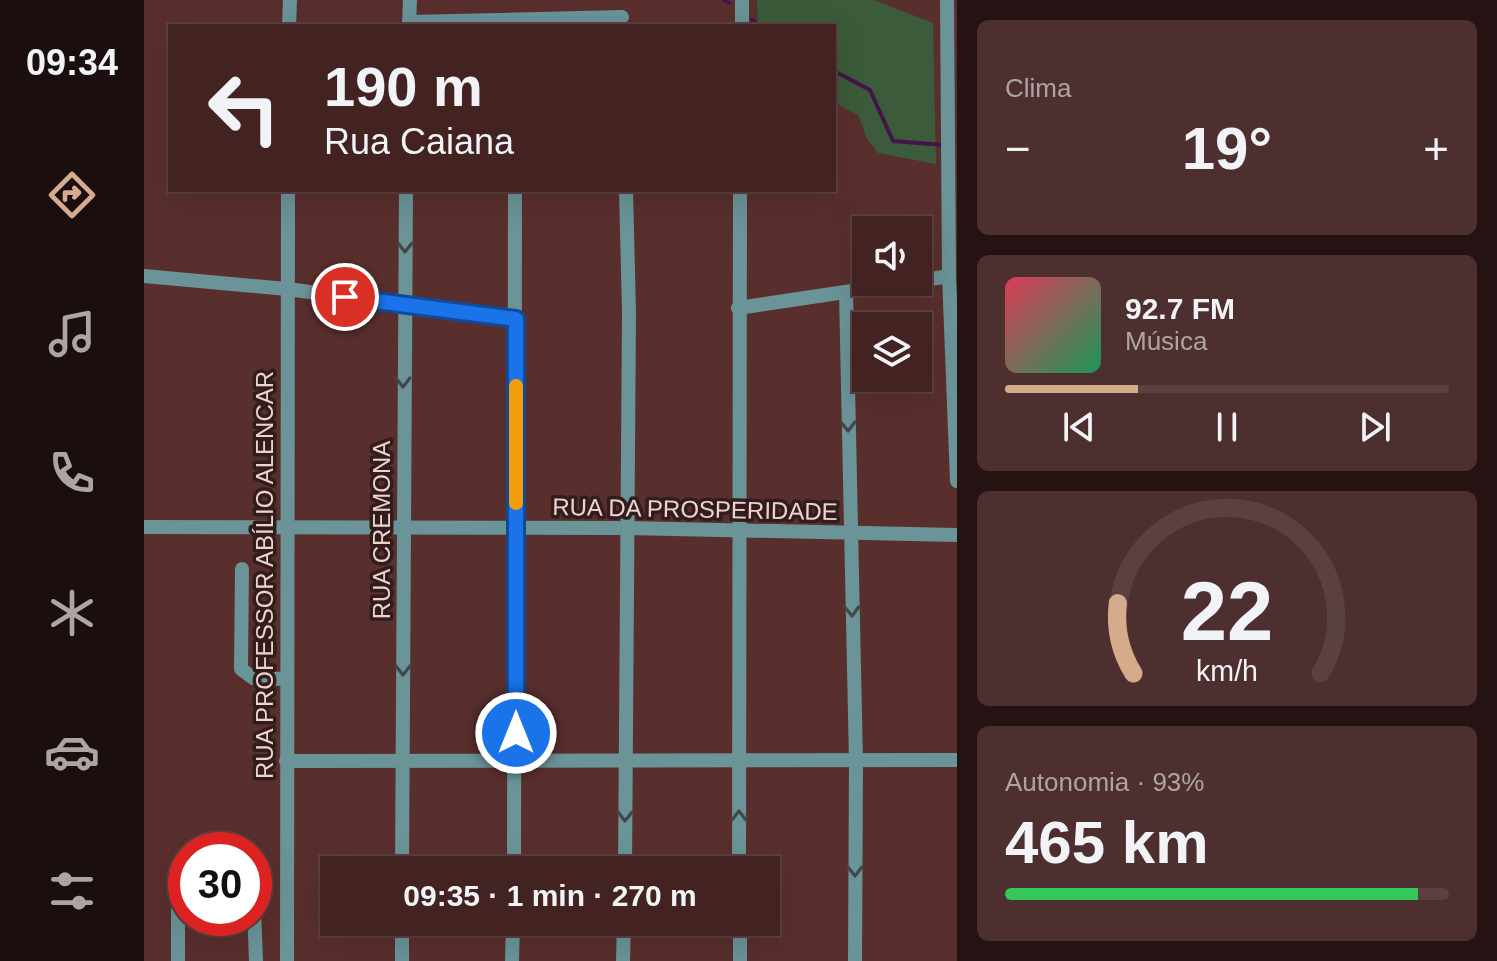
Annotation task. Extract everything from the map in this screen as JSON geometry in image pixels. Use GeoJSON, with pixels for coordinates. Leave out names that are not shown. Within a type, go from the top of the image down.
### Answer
{"type":"FeatureCollection","features":[{"type":"Feature","properties":{"kind":"street"},"geometry":{"type":"LineString","coordinates":[[289,24],[290,0]]}},
{"type":"Feature","properties":{"kind":"street"},"geometry":{"type":"LineString","coordinates":[[410,0],[409,24],[622,22],[622,0]]}},
{"type":"Feature","properties":{"kind":"street"},"geometry":{"type":"LineString","coordinates":[[742,0],[742,24]]}},
{"type":"Feature","properties":{"kind":"street"},"geometry":{"type":"LineString","coordinates":[[947,0],[951,163],[949,276],[957,481]]}},
{"type":"Feature","properties":{"kind":"street","name":"RUA PROFESSOR ABÍLIO ALENCAR"},"geometry":{"type":"LineString","coordinates":[[287,961],[285,528],[288,192]]}},
{"type":"Feature","properties":{"kind":"street","name":"RUA CREMONA"},"geometry":{"type":"LineString","coordinates":[[402,856],[406,192]]}},
{"type":"Feature","properties":{"kind":"street"},"geometry":{"type":"LineString","coordinates":[[514,856],[515,192]]}},
{"type":"Feature","properties":{"kind":"street"},"geometry":{"type":"LineString","coordinates":[[625,856],[626,192]]}},
{"type":"Feature","properties":{"kind":"street"},"geometry":{"type":"LineString","coordinates":[[739,856],[740,192]]}},
{"type":"Feature","properties":{"kind":"street"},"geometry":{"type":"LineString","coordinates":[[144,276],[287,289],[516,319]]}},
{"type":"Feature","properties":{"kind":"street"},"geometry":{"type":"LineString","coordinates":[[932,279],[949,276]]}},
{"type":"Feature","properties":{"kind":"street"},"geometry":{"type":"LineString","coordinates":[[738,308],[852,291]]}},
{"type":"Feature","properties":{"kind":"street"},"geometry":{"type":"LineString","coordinates":[[846,292],[856,762],[855,961]]}},
{"type":"Feature","properties":{"kind":"street","name":"RUA DA PROSPERIDADE"},"geometry":{"type":"LineString","coordinates":[[144,527],[627,528],[957,535]]}},
{"type":"Feature","properties":{"kind":"street"},"geometry":{"type":"LineString","coordinates":[[242,569],[241,669],[253,678],[287,679]]}},
{"type":"Feature","properties":{"kind":"street"},"geometry":{"type":"LineString","coordinates":[[286,761],[739,763],[957,760]]}},
{"type":"Feature","properties":{"kind":"street"},"geometry":{"type":"LineString","coordinates":[[178,936],[178,961]]}},
{"type":"Feature","properties":{"kind":"street"},"geometry":{"type":"LineString","coordinates":[[255,936],[256,961]]}},
{"type":"Feature","properties":{"kind":"street"},"geometry":{"type":"LineString","coordinates":[[402,936],[402,961]]}},
{"type":"Feature","properties":{"kind":"street"},"geometry":{"type":"LineString","coordinates":[[512,961],[513,936]]}},
{"type":"Feature","properties":{"kind":"street"},"geometry":{"type":"LineString","coordinates":[[623,961],[624,936]]}},
{"type":"Feature","properties":{"kind":"street"},"geometry":{"type":"LineString","coordinates":[[740,936],[740,961]]}},
{"type":"Feature","properties":{"kind":"green space"},"geometry":{"type":"Polygon","coordinates":[[[757,0],[874,0],[933,23],[936,164],[878,153],[866,137],[859,116],[836,103],[836,24],[758,24],[757,0]]]}},
{"type":"Feature","properties":{"kind":"waterway"},"geometry":{"type":"LineString","coordinates":[[724,0],[729,3]]}},
{"type":"Feature","properties":{"kind":"waterway"},"geometry":{"type":"LineString","coordinates":[[752,20],[757,24]]}},
{"type":"Feature","properties":{"kind":"waterway"},"geometry":{"type":"LineString","coordinates":[[836,72],[870,90],[893,141],[943,145]]}},
{"type":"Feature","properties":{"kind":"slow traffic"},"geometry":{"type":"LineString","coordinates":[[516,386],[516,503]]}},
{"type":"Feature","properties":{"kind":"route"},"geometry":{"type":"LineString","coordinates":[[345,297],[516,319],[516,733]]}}]}
